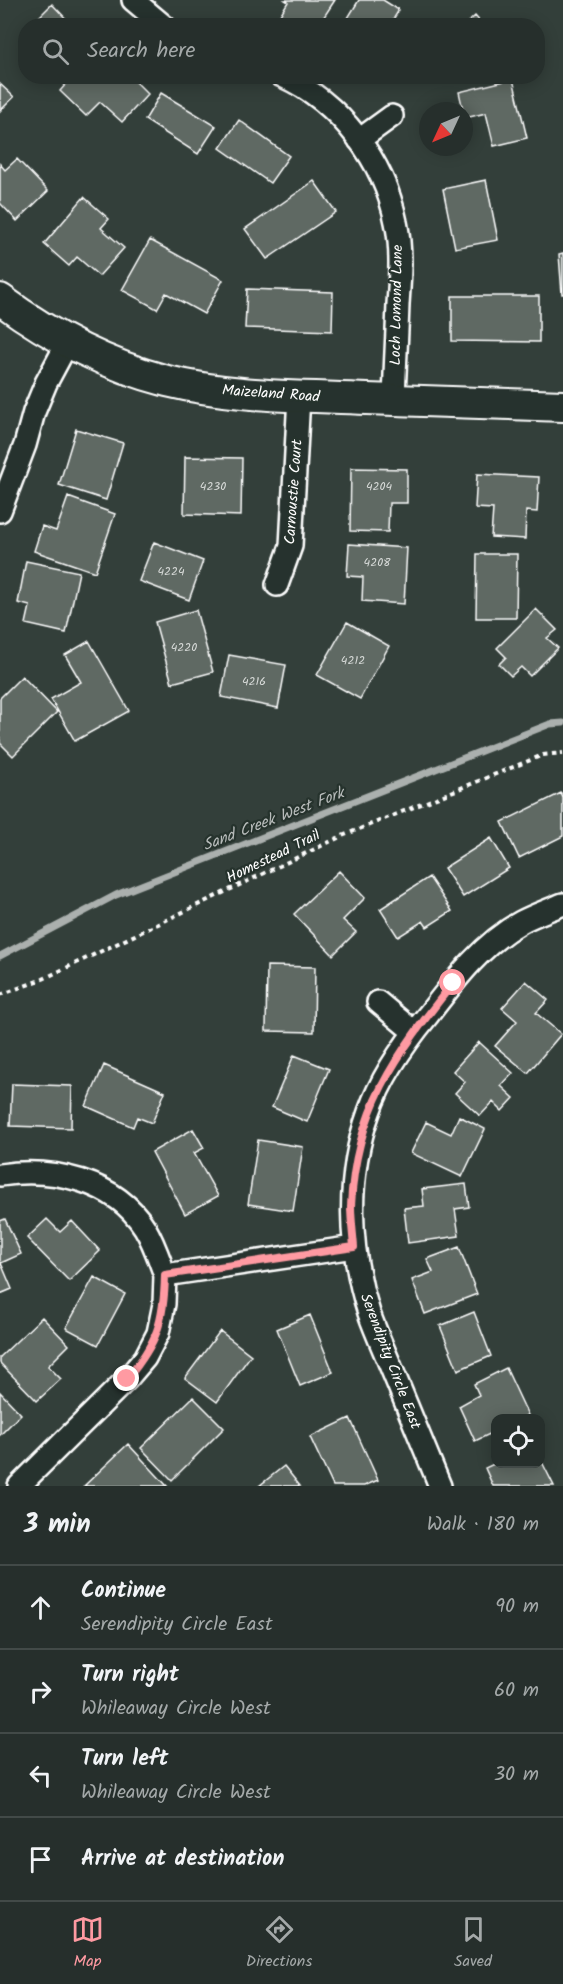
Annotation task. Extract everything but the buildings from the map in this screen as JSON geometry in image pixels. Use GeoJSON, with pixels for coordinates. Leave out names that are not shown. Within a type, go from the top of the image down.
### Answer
{"type":"FeatureCollection","features":[{"type":"Feature","properties":{"kind":"main road","name":"Maizeland Road"},"geometry":{"type":"LineString","coordinates":[[0,299],[37,325],[68,342],[101,358],[168,381],[235,392],[563,406]]}},
{"type":"Feature","properties":{"kind":"street"},"geometry":{"type":"LineString","coordinates":[[133,0],[154,18]]}},
{"type":"Feature","properties":{"kind":"street","name":"Loch Lomond Lane"},"geometry":{"type":"LineString","coordinates":[[295,84],[317,97],[359,140],[374,163],[396,222],[400,262],[394,400]]}},
{"type":"Feature","properties":{"kind":"street"},"geometry":{"type":"LineString","coordinates":[[359,140],[392,117]]}},
{"type":"Feature","properties":{"kind":"street"},"geometry":{"type":"LineString","coordinates":[[0,511],[25,445],[34,412],[46,383],[68,342]]}},
{"type":"Feature","properties":{"kind":"street","name":"Carnoustie Court"},"geometry":{"type":"LineString","coordinates":[[277,585],[291,546],[299,396]]}},
{"type":"Feature","properties":{"kind":"street","name":"Serendipity Circle East"},"geometry":{"type":"LineString","coordinates":[[440,1486],[369,1313],[354,1247],[351,1207],[361,1139],[369,1110],[382,1084],[414,1032],[460,975],[501,935],[522,921],[563,904]]}},
{"type":"Feature","properties":{"kind":"street"},"geometry":{"type":"LineString","coordinates":[[378,1002],[414,1032]]}},
{"type":"Feature","properties":{"kind":"street"},"geometry":{"type":"LineString","coordinates":[[0,1175],[39,1172],[68,1176],[112,1195],[129,1209],[144,1227],[155,1247],[165,1275],[164,1304],[158,1333],[145,1358],[20,1486]]}},
{"type":"Feature","properties":{"kind":"street"},"geometry":{"type":"LineString","coordinates":[[165,1275],[354,1247]]}},
{"type":"Feature","properties":{"kind":"path","name":"Homestead Trail"},"geometry":{"type":"LineString","coordinates":[[0,995],[43,979],[342,836],[543,755],[563,753]]}},
{"type":"Feature","properties":{"kind":"waterway","name":"Sand Creek West Fork"},"geometry":{"type":"LineString","coordinates":[[0,956],[116,895],[550,724],[563,723]]}},
{"type":"Feature","properties":{"kind":"route"},"geometry":{"type":"LineString","coordinates":[[127,1379],[145,1358],[158,1333],[164,1304],[165,1275],[354,1247],[351,1207],[361,1139],[369,1110],[394,1062],[414,1032],[453,983]]}}]}
